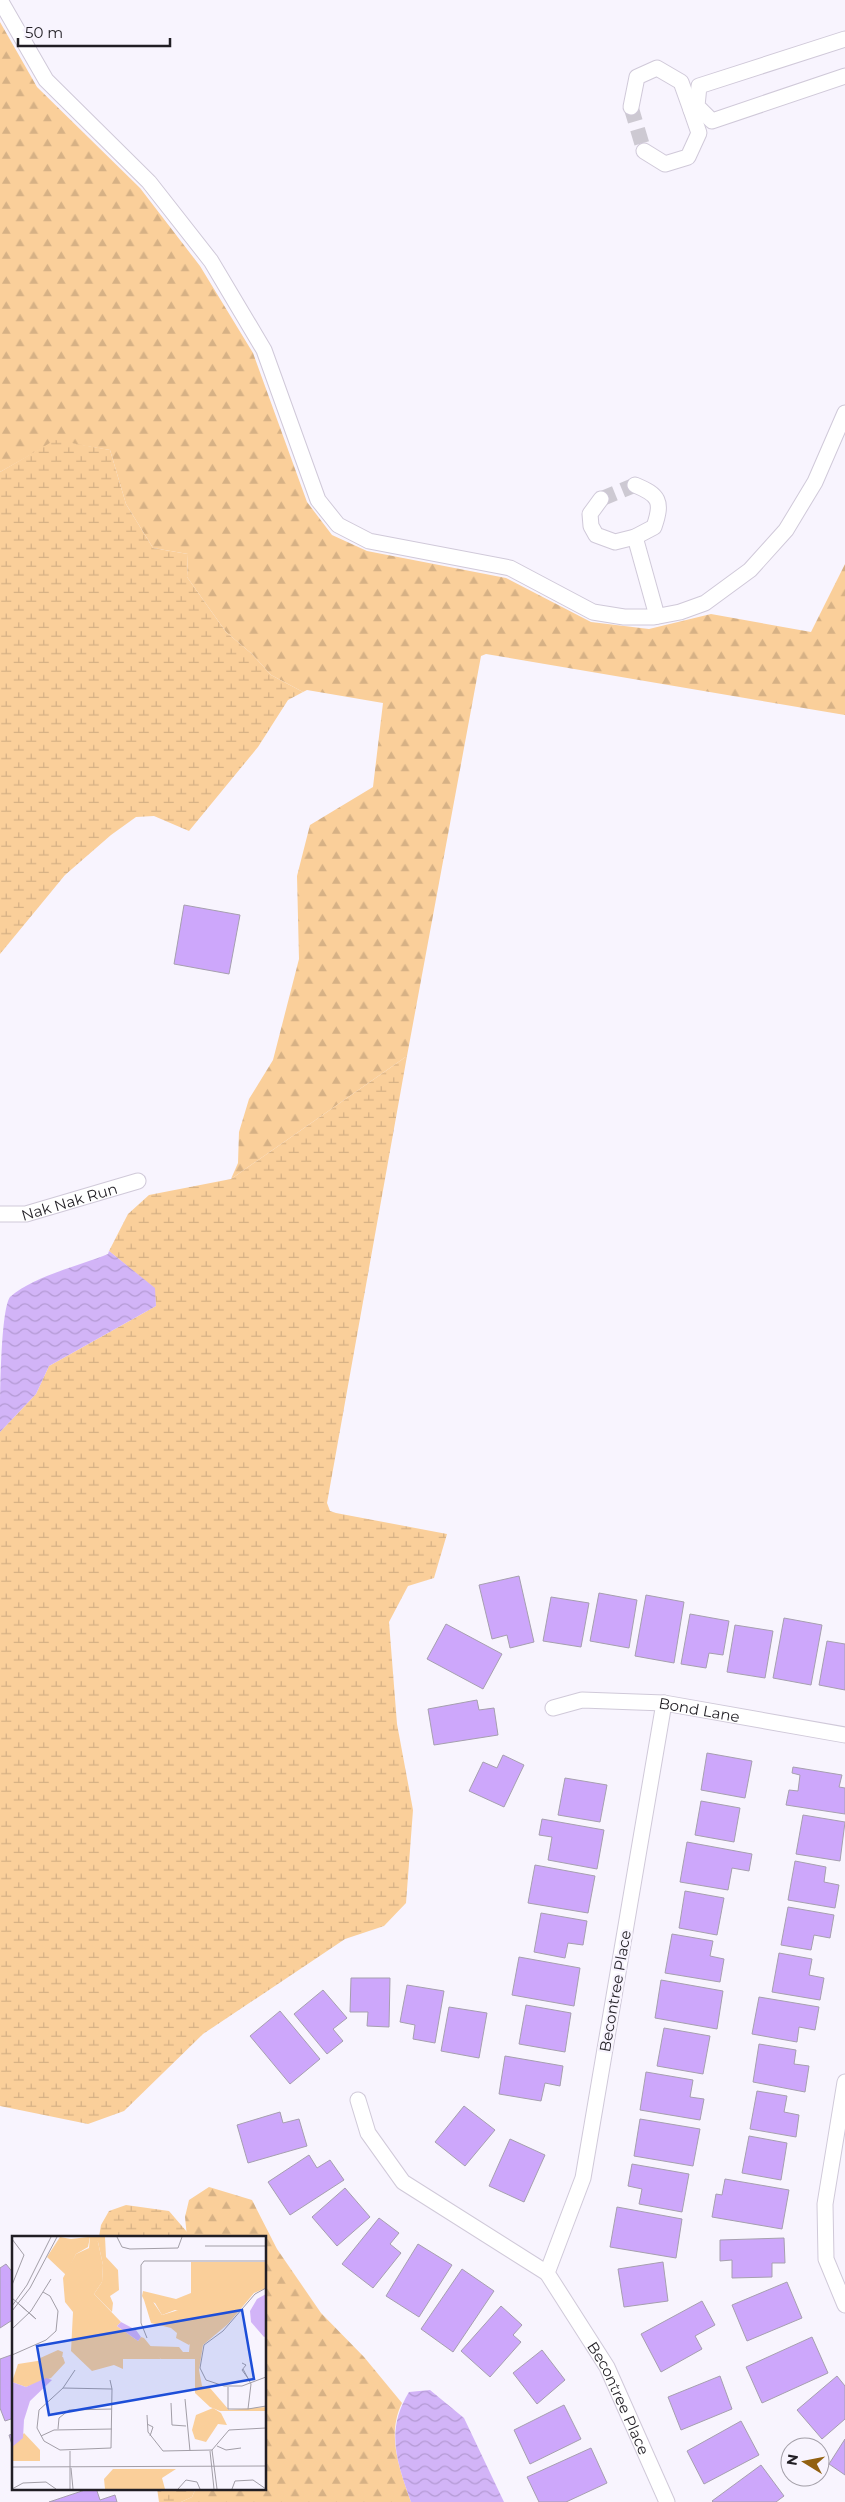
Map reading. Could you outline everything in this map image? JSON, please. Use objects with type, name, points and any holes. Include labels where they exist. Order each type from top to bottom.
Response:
[{"type":"street","points":[[0,0],[46,80],[149,182],[211,261],[264,350],[318,500],[338,525],[369,541],[510,568],[593,612],[624,617],[657,616],[680,612],[705,603],[750,570],[786,530],[815,482],[845,413]]},
{"type":"street","points":[[694,108],[699,86],[845,39]]},
{"type":"street","points":[[632,107],[637,77],[657,68],[681,82],[694,108],[699,133],[688,157],[665,164],[644,151]]},
{"type":"street","points":[[694,108],[712,121],[845,76]]},
{"type":"street","points":[[601,499],[590,514],[591,526],[596,535],[614,542],[634,537],[654,527],[660,510],[658,500],[652,492],[635,485]]},
{"type":"street","points":[[634,537],[657,616]]},
{"type":"street","name":"Nak Nak Run","points":[[0,1214],[26,1214],[138,1181]]},
{"type":"street","name":"Bond Lane","points":[[553,1708],[582,1700],[664,1704],[845,1735]]},
{"type":"street","name":"Becontree Place","points":[[547,2273],[583,2178],[664,1704]]},
{"type":"street","points":[[845,2082],[825,2204],[826,2260],[845,2304]]},
{"type":"street","name":"Becontree Place","points":[[358,2100],[368,2133],[403,2182],[547,2273],[607,2367],[667,2502]]},
{"type":"green space","points":[[0,22],[37,87],[140,188],[200,266],[253,353],[307,502],[332,535],[367,551],[506,578],[591,622],[649,629],[711,614],[811,632],[845,564],[845,715],[486,654],[481,656],[407,1056],[231,1179],[238,1163],[239,1132],[249,1099],[273,1060],[299,959],[297,876],[310,825],[373,787],[383,703],[307,690],[303,692],[271,675],[252,654],[226,632],[187,577],[188,554],[153,548],[126,504],[110,450],[55,441],[0,472]]},
{"type":"green space","points":[[55,440],[110,450],[126,504],[153,548],[188,554],[187,577],[226,632],[252,654],[271,675],[303,692],[288,700],[258,747],[189,831],[154,816],[136,817],[111,835],[65,875],[0,954],[0,472]]},
{"type":"green space","points":[[407,1056],[327,1503],[330,1511],[336,1513],[447,1534],[434,1578],[408,1586],[389,1622],[397,1724],[413,1810],[406,1903],[384,1926],[345,1939],[203,2034],[124,2111],[88,2124],[0,2106],[0,1432],[36,1394],[49,1366],[156,1306],[154,1288],[109,1251],[128,1214],[149,1195],[231,1179]]},
{"type":"green space","points":[[209,2187],[252,2200],[277,2249],[321,2313],[364,2357],[402,2403],[397,2415],[395,2428],[396,2453],[411,2502],[181,2502],[192,2497],[195,2490],[266,2490],[266,2236],[187,2236],[185,2217],[189,2200]]},
{"type":"green space","points":[[126,2205],[169,2211],[187,2232],[187,2236],[99,2236],[101,2225],[109,2211]]},
{"type":"green space","points":[[157,2490],[195,2490],[192,2497],[181,2502],[159,2502]]},
{"type":"water","points":[[109,1251],[155,1288],[156,1306],[49,1366],[36,1394],[0,1432],[2,1340],[4,1321],[10,1297],[31,1283],[108,1254]]},
{"type":"water","points":[[430,2390],[464,2418],[504,2502],[411,2502],[398,2460],[395,2433],[397,2420],[409,2392]]},
{"type":"building","points":[[184,905],[240,915],[229,974],[174,964]]},
{"type":"building","points":[[519,1576],[534,1642],[510,1648],[507,1635],[492,1639],[479,1585]]},
{"type":"building","points":[[599,1593],[637,1600],[629,1648],[590,1641]]},
{"type":"building","points":[[646,1595],[684,1602],[674,1663],[635,1656]]},
{"type":"building","points":[[551,1597],[589,1603],[581,1647],[543,1641]]},
{"type":"building","points":[[690,1614],[729,1621],[723,1655],[709,1653],[706,1668],[681,1664]]},
{"type":"building","points":[[784,1618],[822,1625],[811,1685],[773,1678]]},
{"type":"building","points":[[446,1624],[502,1654],[483,1689],[427,1659]]},
{"type":"building","points":[[735,1625],[773,1631],[765,1678],[727,1672]]},
{"type":"building","points":[[827,1641],[845,1644],[845,1690],[819,1685]]},
{"type":"building","points":[[477,1700],[479,1710],[494,1708],[498,1735],[434,1745],[428,1709]]},
{"type":"building","points":[[707,1753],[752,1761],[745,1798],[701,1790]]},
{"type":"building","points":[[503,1755],[524,1765],[504,1807],[469,1791],[483,1762],[497,1768]]},
{"type":"building","points":[[793,1767],[842,1775],[839,1787],[845,1788],[845,1814],[786,1805],[789,1790],[798,1791],[800,1775],[792,1773]]},
{"type":"building","points":[[565,1778],[607,1785],[600,1822],[558,1815]]},
{"type":"building","points":[[701,1801],[740,1808],[734,1842],[695,1835]]},
{"type":"building","points":[[803,1815],[845,1822],[840,1861],[796,1854]]},
{"type":"building","points":[[542,1819],[604,1830],[597,1869],[548,1860],[552,1837],[539,1835]]},
{"type":"building","points":[[687,1842],[752,1854],[749,1871],[732,1868],[728,1890],[680,1882]]},
{"type":"building","points":[[795,1861],[826,1867],[824,1882],[839,1885],[835,1908],[788,1900]]},
{"type":"building","points":[[535,1865],[595,1876],[588,1913],[528,1903]]},
{"type":"building","points":[[685,1891],[724,1898],[717,1935],[679,1928]]},
{"type":"building","points":[[788,1907],[834,1915],[830,1938],[814,1935],[811,1950],[781,1945]]},
{"type":"building","points":[[541,1913],[587,1921],[583,1945],[568,1943],[565,1958],[534,1952]]},
{"type":"building","points":[[672,1934],[713,1941],[710,1956],[724,1959],[720,1982],[665,1973]]},
{"type":"building","points":[[779,1953],[812,1959],[809,1975],[824,1978],[820,2000],[772,1992]]},
{"type":"building","points":[[519,1957],[580,1968],[574,2006],[512,1995]]},
{"type":"building","points":[[351,1978],[390,1978],[389,2027],[367,2026],[368,2012],[350,2012]]},
{"type":"building","points":[[661,1980],[723,1991],[717,2029],[655,2018]]},
{"type":"building","points":[[407,1985],[444,1991],[435,2043],[413,2039],[415,2025],[400,2022]]},
{"type":"building","points":[[323,1990],[347,2018],[333,2029],[343,2041],[327,2054],[294,2014]]},
{"type":"building","points":[[759,1997],[819,2007],[815,2030],[799,2027],[797,2042],[752,2034]]},
{"type":"building","points":[[526,2005],[571,2013],[565,2052],[519,2044]]},
{"type":"building","points":[[449,2007],[487,2013],[479,2058],[441,2051]]},
{"type":"building","points":[[280,2011],[320,2059],[290,2084],[250,2036]]},
{"type":"building","points":[[664,2028],[710,2036],[703,2074],[657,2066]]},
{"type":"building","points":[[759,2044],[796,2050],[794,2064],[809,2066],[805,2092],[753,2082]]},
{"type":"building","points":[[505,2056],[563,2066],[560,2086],[545,2083],[541,2101],[499,2094]]},
{"type":"building","points":[[646,2072],[693,2080],[690,2097],[704,2099],[700,2120],[640,2110]]},
{"type":"building","points":[[757,2091],[787,2096],[784,2112],[799,2115],[796,2137],[750,2129]]},
{"type":"building","points":[[464,2106],[495,2130],[465,2166],[435,2142]]},
{"type":"building","points":[[280,2112],[283,2123],[299,2119],[307,2146],[248,2163],[237,2125]]},
{"type":"building","points":[[640,2119],[700,2129],[693,2166],[634,2156]]},
{"type":"building","points":[[749,2136],[787,2143],[781,2180],[742,2173]]},
{"type":"building","points":[[510,2139],[545,2155],[524,2202],[489,2186]]},
{"type":"building","points":[[309,2155],[317,2168],[330,2160],[344,2180],[290,2215],[268,2182]]},
{"type":"building","points":[[632,2164],[689,2174],[682,2212],[639,2204],[642,2189],[628,2186]]},
{"type":"building","points":[[725,2179],[789,2190],[782,2229],[712,2217],[716,2194],[722,2195]]},
{"type":"building","points":[[345,2188],[370,2217],[337,2246],[312,2217]]},
{"type":"building","points":[[617,2207],[682,2219],[676,2258],[610,2247]]},
{"type":"building","points":[[379,2218],[399,2233],[390,2244],[401,2253],[373,2288],[342,2264]]},
{"type":"building","points":[[784,2238],[785,2263],[772,2263],[772,2277],[732,2278],[732,2260],[720,2261],[720,2240]]},
{"type":"building","points":[[418,2244],[452,2265],[419,2317],[386,2296]]},
{"type":"building","points":[[663,2262],[668,2301],[624,2307],[618,2269]]},
{"type":"building","points":[[6,2264],[12,2272],[12,2320],[0,2328],[0,2268]]},
{"type":"building","points":[[462,2269],[494,2291],[453,2352],[421,2329]]},
{"type":"building","points":[[787,2282],[802,2318],[747,2341],[732,2305]]},
{"type":"building","points":[[702,2301],[715,2325],[695,2336],[702,2349],[661,2372],[641,2334]]},
{"type":"building","points":[[501,2306],[522,2325],[513,2335],[521,2342],[490,2377],[461,2351]]},
{"type":"building","points":[[812,2337],[828,2373],[762,2403],[746,2367]]},
{"type":"building","points":[[542,2350],[565,2380],[537,2404],[513,2373]]},
{"type":"building","points":[[12,2355],[12,2419],[5,2421],[0,2408],[0,2359]]},
{"type":"building","points":[[720,2376],[732,2409],[681,2430],[668,2397]]},
{"type":"building","points":[[837,2376],[845,2386],[845,2419],[824,2437],[820,2437],[797,2410]]},
{"type":"building","points":[[564,2405],[581,2439],[530,2464],[514,2430]]},
{"type":"building","points":[[741,2421],[759,2455],[704,2484],[687,2451]]},
{"type":"building","points":[[845,2439],[845,2475],[830,2465]]},
{"type":"building","points":[[591,2448],[607,2483],[566,2502],[539,2502],[527,2477]]},
{"type":"building","points":[[761,2465],[784,2496],[776,2502],[712,2501]]},
{"type":"building","points":[[85,2490],[97,2490],[100,2500],[115,2495],[117,2502],[49,2502]]},
{"type":"tunnel","points":[[631,107],[644,151]]},
{"type":"tunnel","points":[[601,499],[635,485]]}]
